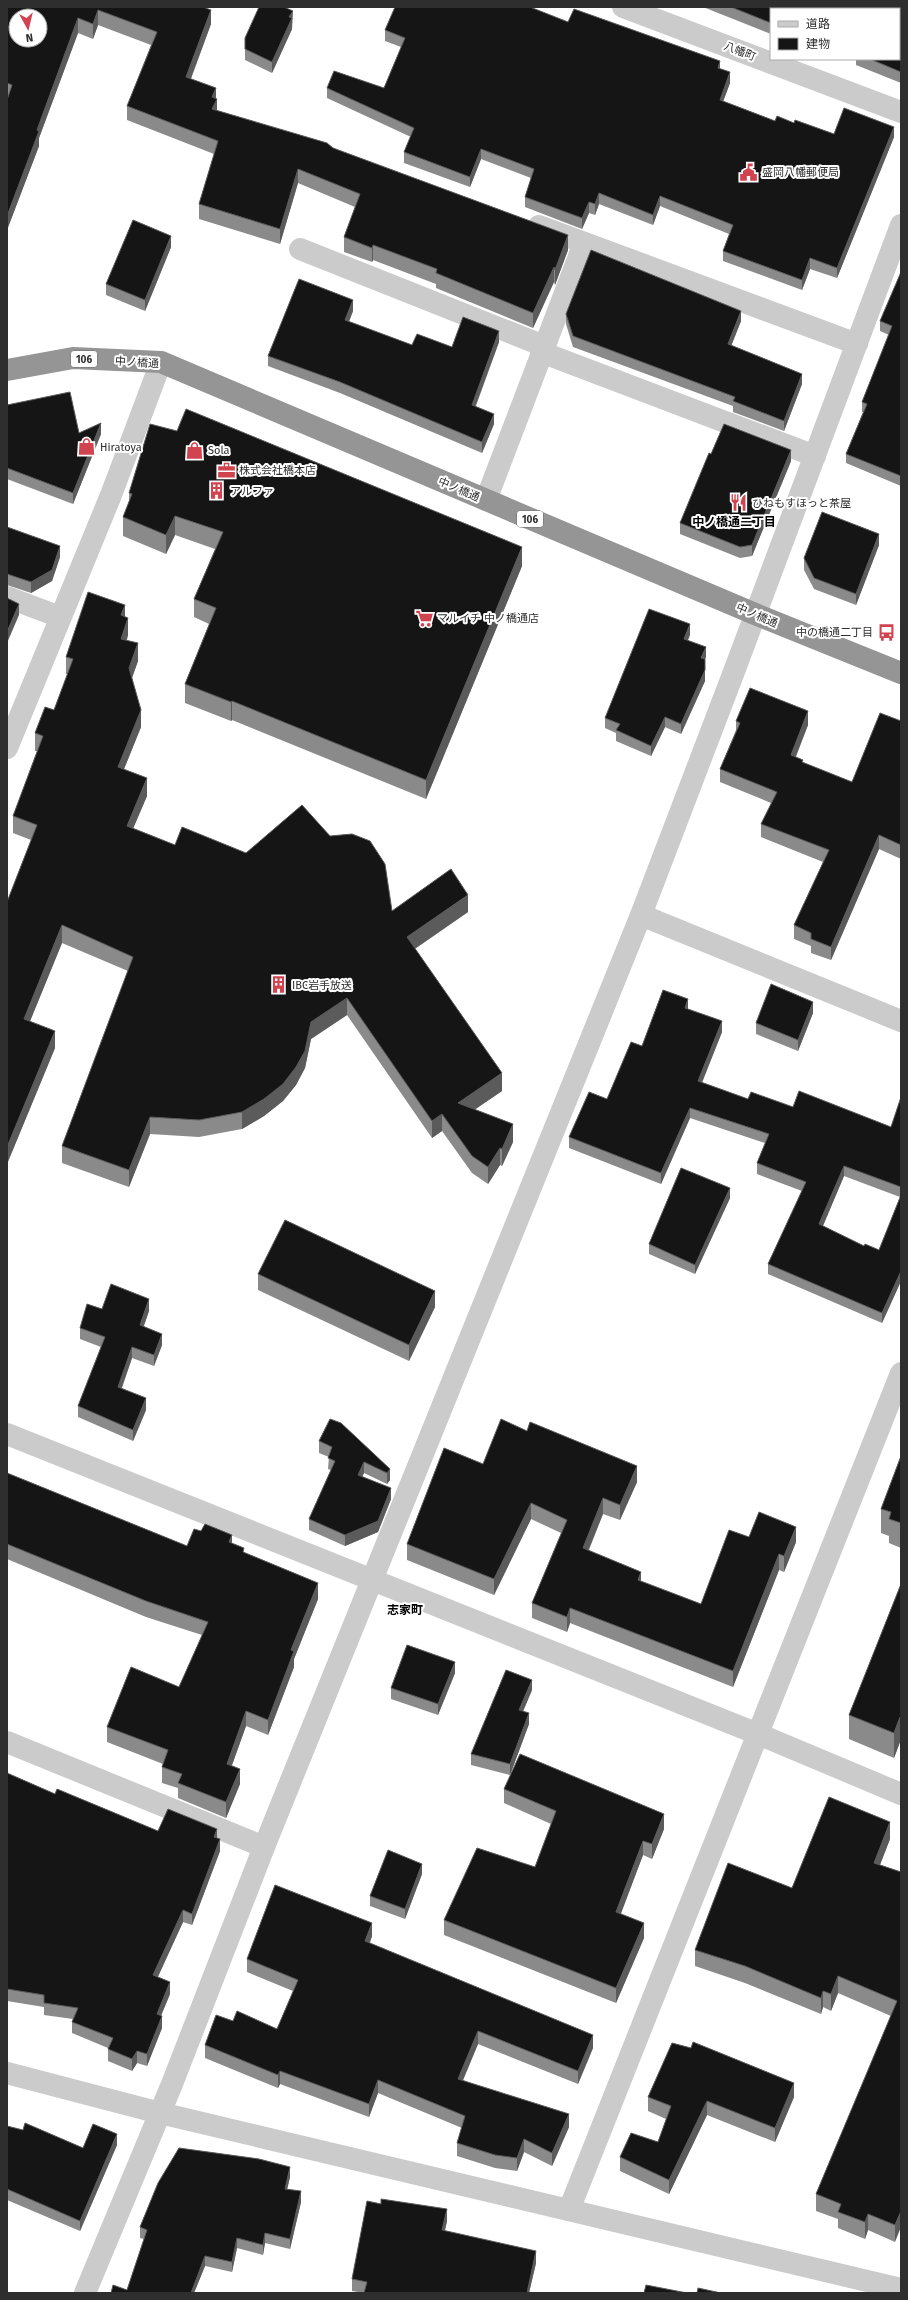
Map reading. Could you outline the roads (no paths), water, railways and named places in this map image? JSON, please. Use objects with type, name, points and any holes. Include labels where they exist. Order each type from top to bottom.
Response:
[{"type":"highway","name":"中ノ橋通","points":[[7,370],[73,358],[161,362],[755,614],[901,673]]},
{"type":"street","name":"八幡町","points":[[623,7],[901,112]]},
{"type":"street","points":[[516,218],[857,344]]},
{"type":"street","points":[[85,2293],[160,2113],[264,1847],[374,1580],[641,915],[901,225]]},
{"type":"street","points":[[486,500],[584,243]]},
{"type":"street","points":[[300,249],[543,349],[815,456]]},
{"type":"street","points":[[7,748],[111,495],[161,362]]},
{"type":"street","points":[[7,597],[60,617]]},
{"type":"street","points":[[641,915],[901,1021]]},
{"type":"street","points":[[569,2210],[901,1373]]},
{"type":"street","points":[[7,1434],[758,1734],[901,1794]]},
{"type":"street","points":[[7,1742],[264,1847]]},
{"type":"street","points":[[7,2073],[160,2113],[901,2289]]},
{"type":"place","name":"盛岡八幡郵便局","points":[[749,172]]},
{"type":"place","name":"Hiratoya","points":[[87,447]]},
{"type":"place","name":"Sola","points":[[195,450]]},
{"type":"place","name":"株式会社橋本店","points":[[226,470]]},
{"type":"place","name":"アルファ","points":[[217,491]]},
{"type":"place","name":"ひねもすほっと茶屋","points":[[739,503]]},
{"type":"place","name":"マルイチ 中ノ橋通店","points":[[424,618]]},
{"type":"place","name":"中の橋通二丁目","points":[[886,632]]},
{"type":"place","name":"IBC岩手放送","points":[[279,985]]},
{"type":"district","name":"中ノ橋通二丁目","points":[[734,522]]},
{"type":"district","name":"志家町","points":[[405,1610]]}]
